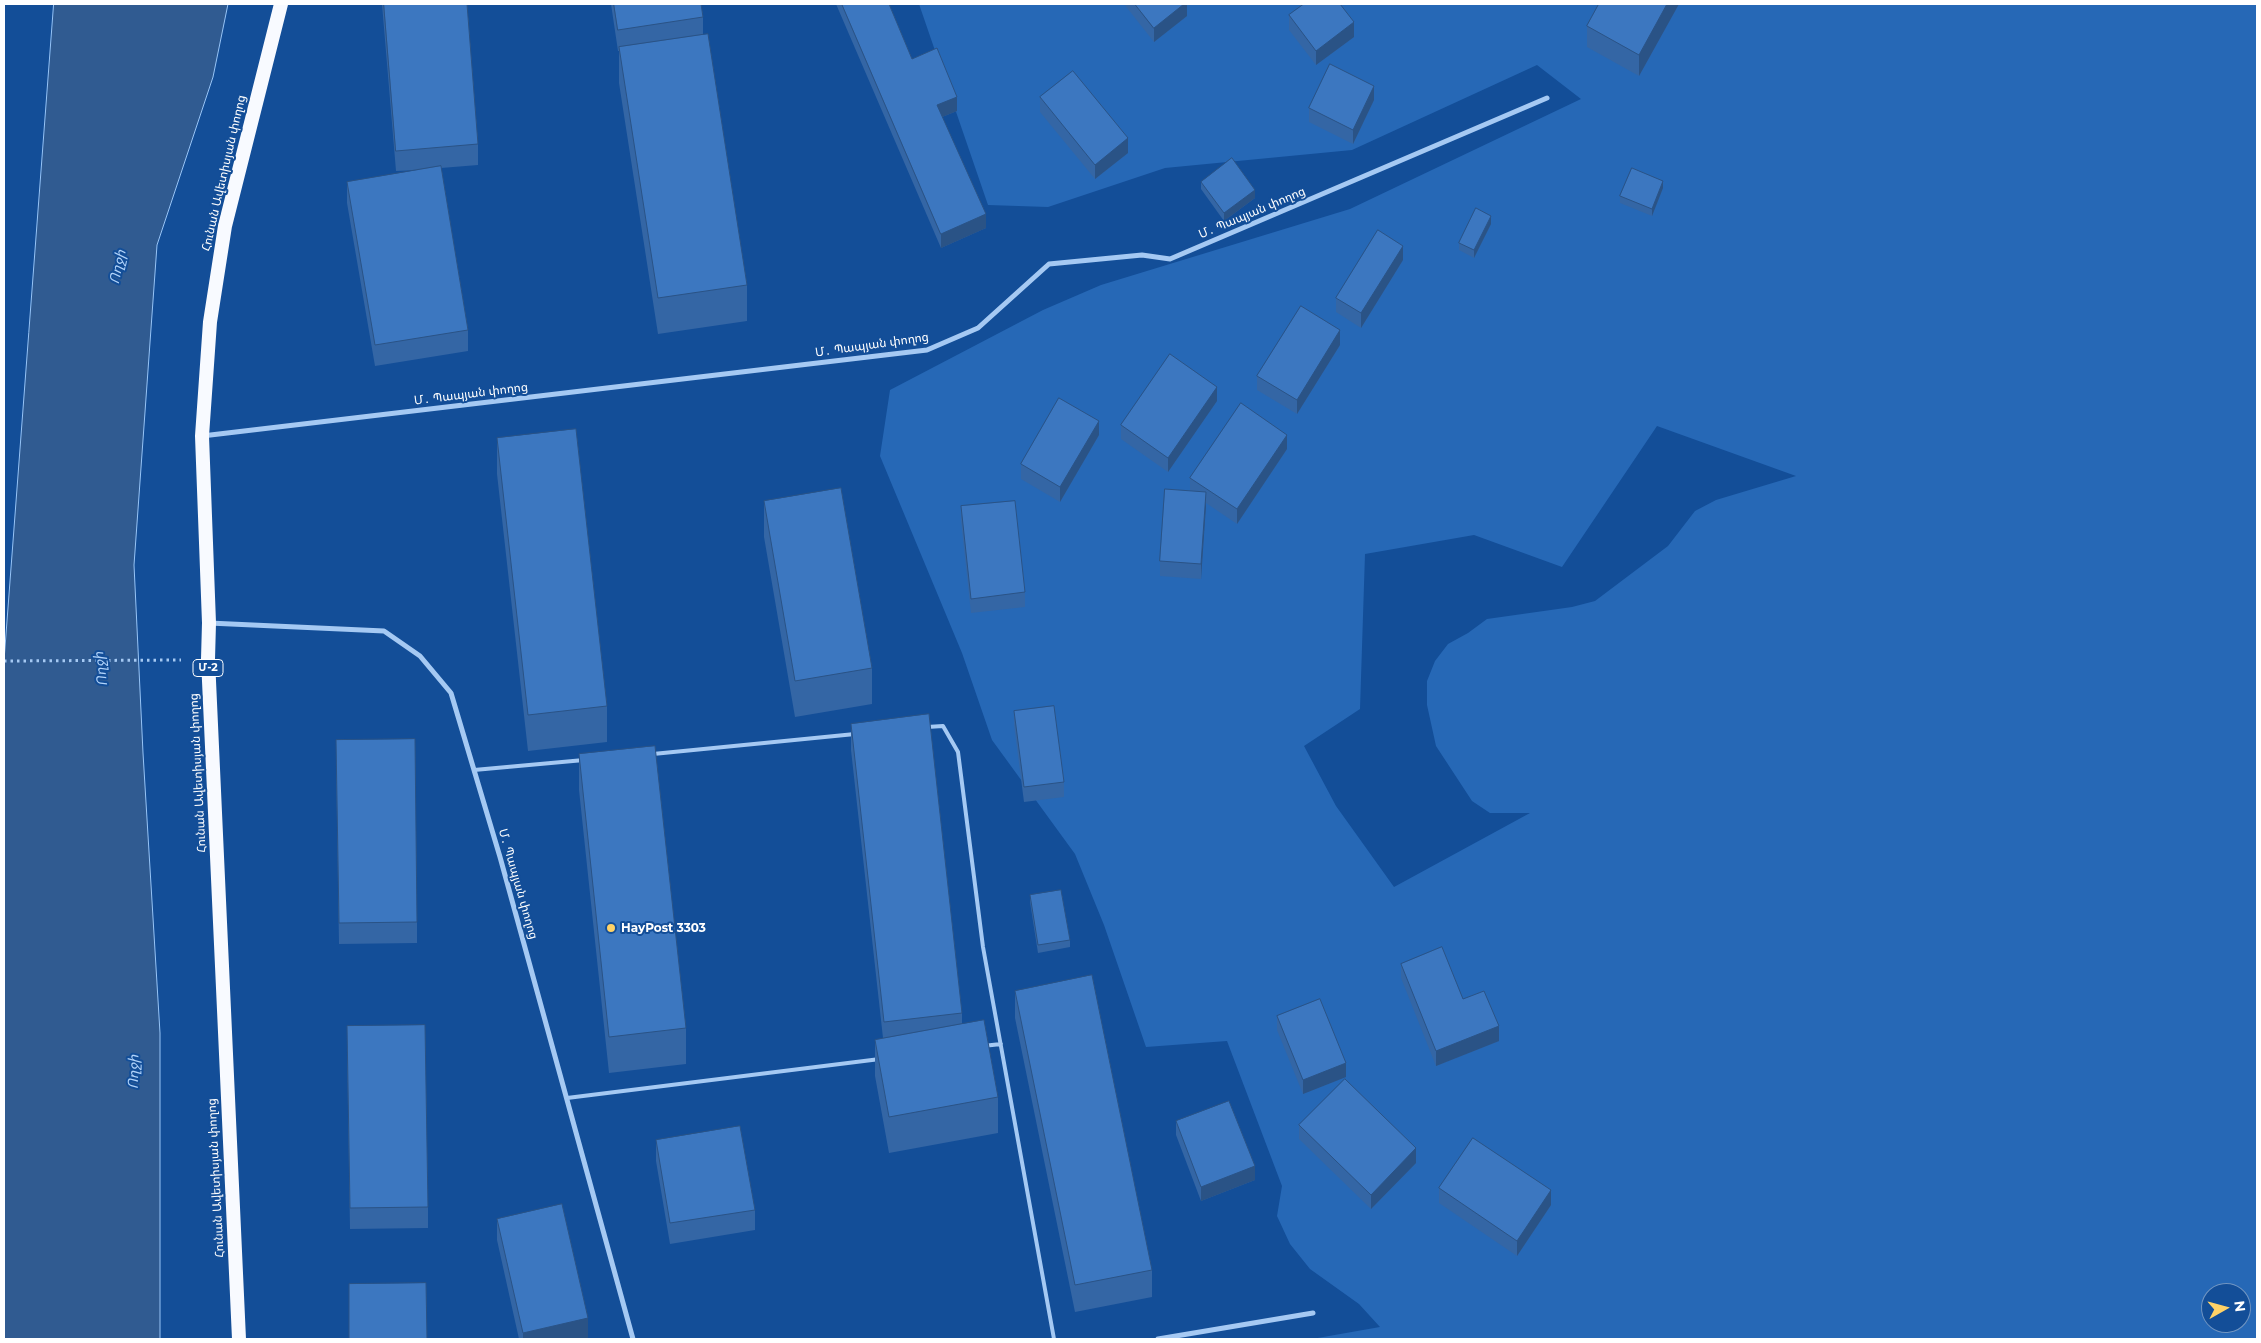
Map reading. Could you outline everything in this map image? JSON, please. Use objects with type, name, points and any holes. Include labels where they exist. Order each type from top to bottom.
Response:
[{"type":"highway","name":"Հունան Ավետիսյան փողոց","points":[[239,1339],[208,659],[209,623],[202,436],[210,322],[225,226],[280,4]]},
{"type":"street","name":"Մ․ Պապյան փողոց","points":[[202,436],[927,350],[978,328],[1050,264],[1142,255],[1170,259],[1547,98]]},
{"type":"street","name":"Մ․ Պապյան փողոց","points":[[209,623],[384,631],[420,656],[451,693],[633,1339]]},
{"type":"street","points":[[1158,1339],[1313,1313]]},
{"type":"lane","points":[[917,728],[943,726],[958,752],[983,947],[1054,1339]]},
{"type":"lane","points":[[650,755],[862,734]]},
{"type":"lane","points":[[474,770],[591,760]]},
{"type":"lane","points":[[981,1046],[1001,1044]]},
{"type":"lane","points":[[566,1098],[882,1058]]},
{"type":"path","points":[[4,661],[178,660]]},
{"type":"shaded area","points":[[919,4],[2257,4],[2257,1339],[1312,1339],[1380,1327],[1359,1304],[1310,1269],[1290,1244],[1277,1216],[1282,1186],[1227,1041],[1146,1047],[1104,925],[1075,854],[992,740],[962,653],[880,456],[890,390],[1043,310],[1101,285],[1350,209],[1581,99],[1537,65],[1352,150],[1165,168],[1048,207],[988,205]],"holes":[[[1657,426],[1796,476],[1716,500],[1695,511],[1668,546],[1595,601],[1572,607],[1487,619],[1468,633],[1448,644],[1435,661],[1427,681],[1427,705],[1436,746],[1472,801],[1490,813],[1530,813],[1394,887],[1336,806],[1304,746],[1360,709],[1365,554],[1474,535],[1562,567]]]},
{"type":"water","name":"Ողջի","points":[[54,4],[228,4],[213,77],[157,245],[134,565],[160,1033],[160,1339],[4,1339],[4,661]]},
{"type":"building","points":[[384,4],[467,4],[478,144],[396,151]]},
{"type":"building","points":[[614,4],[701,4],[703,17],[618,30]]},
{"type":"building","points":[[842,4],[889,4],[912,59],[937,48],[957,97],[937,105],[986,214],[941,234]]},
{"type":"building","points":[[1135,4],[1184,4],[1154,28]]},
{"type":"building","points":[[1304,4],[1340,4],[1354,22],[1316,51],[1289,15]]},
{"type":"building","points":[[1599,4],[1667,4],[1639,55],[1587,26]]},
{"type":"building","points":[[708,34],[747,285],[658,298],[619,47]]},
{"type":"building","points":[[1330,64],[1374,86],[1353,130],[1309,108]]},
{"type":"building","points":[[1073,71],[1128,138],[1095,165],[1040,97]]},
{"type":"building","points":[[1232,158],[1255,190],[1224,213],[1201,182]]},
{"type":"building","points":[[441,166],[468,330],[375,345],[347,182]]},
{"type":"building","points":[[1632,168],[1663,181],[1652,209],[1620,196]]},
{"type":"building","points":[[1476,208],[1491,216],[1474,250],[1459,243]]},
{"type":"building","points":[[1378,230],[1403,246],[1361,313],[1336,298]]},
{"type":"building","points":[[1301,306],[1340,330],[1297,400],[1257,376]]},
{"type":"building","points":[[1170,354],[1217,387],[1168,458],[1121,425]]},
{"type":"building","points":[[1059,398],[1099,421],[1060,487],[1021,464]]},
{"type":"building","points":[[1241,403],[1287,435],[1237,509],[1190,478]]},
{"type":"building","points":[[576,429],[607,706],[528,715],[497,438]]},
{"type":"building","points":[[841,488],[872,668],[795,681],[764,501]]},
{"type":"building","points":[[1165,489],[1206,492],[1201,564],[1160,561]]},
{"type":"building","points":[[1015,501],[1025,592],[971,599],[961,506]]},
{"type":"building","points":[[1054,706],[1064,782],[1024,787],[1014,711]]},
{"type":"building","points":[[929,714],[962,1013],[884,1022],[851,724]]},
{"type":"building","points":[[415,739],[417,922],[339,923],[336,740]]},
{"type":"building","points":[[655,746],[686,1028],[609,1037],[579,754]]},
{"type":"building","points":[[1061,890],[1070,940],[1038,945],[1030,895]]},
{"type":"building","points":[[1442,947],[1463,999],[1484,991],[1499,1026],[1436,1051],[1401,964]]},
{"type":"building","points":[[1092,975],[1152,1270],[1075,1285],[1015,991]]},
{"type":"building","points":[[1320,999],[1346,1063],[1303,1080],[1277,1016]]},
{"type":"building","points":[[984,1020],[998,1097],[889,1117],[875,1040]]},
{"type":"building","points":[[425,1025],[428,1207],[350,1208],[347,1026]]},
{"type":"building","points":[[1345,1079],[1416,1148],[1371,1195],[1299,1125]]},
{"type":"building","points":[[1229,1101],[1255,1166],[1201,1187],[1176,1121]]},
{"type":"building","points":[[740,1126],[755,1210],[670,1223],[656,1140]]},
{"type":"building","points":[[1473,1138],[1551,1190],[1517,1241],[1439,1188]]},
{"type":"building","points":[[562,1204],[588,1318],[523,1333],[497,1219]]},
{"type":"building","points":[[426,1283],[427,1339],[349,1339],[349,1284]]},
{"type":"place","name":"HayPost 3303","points":[[611,928]]}]
